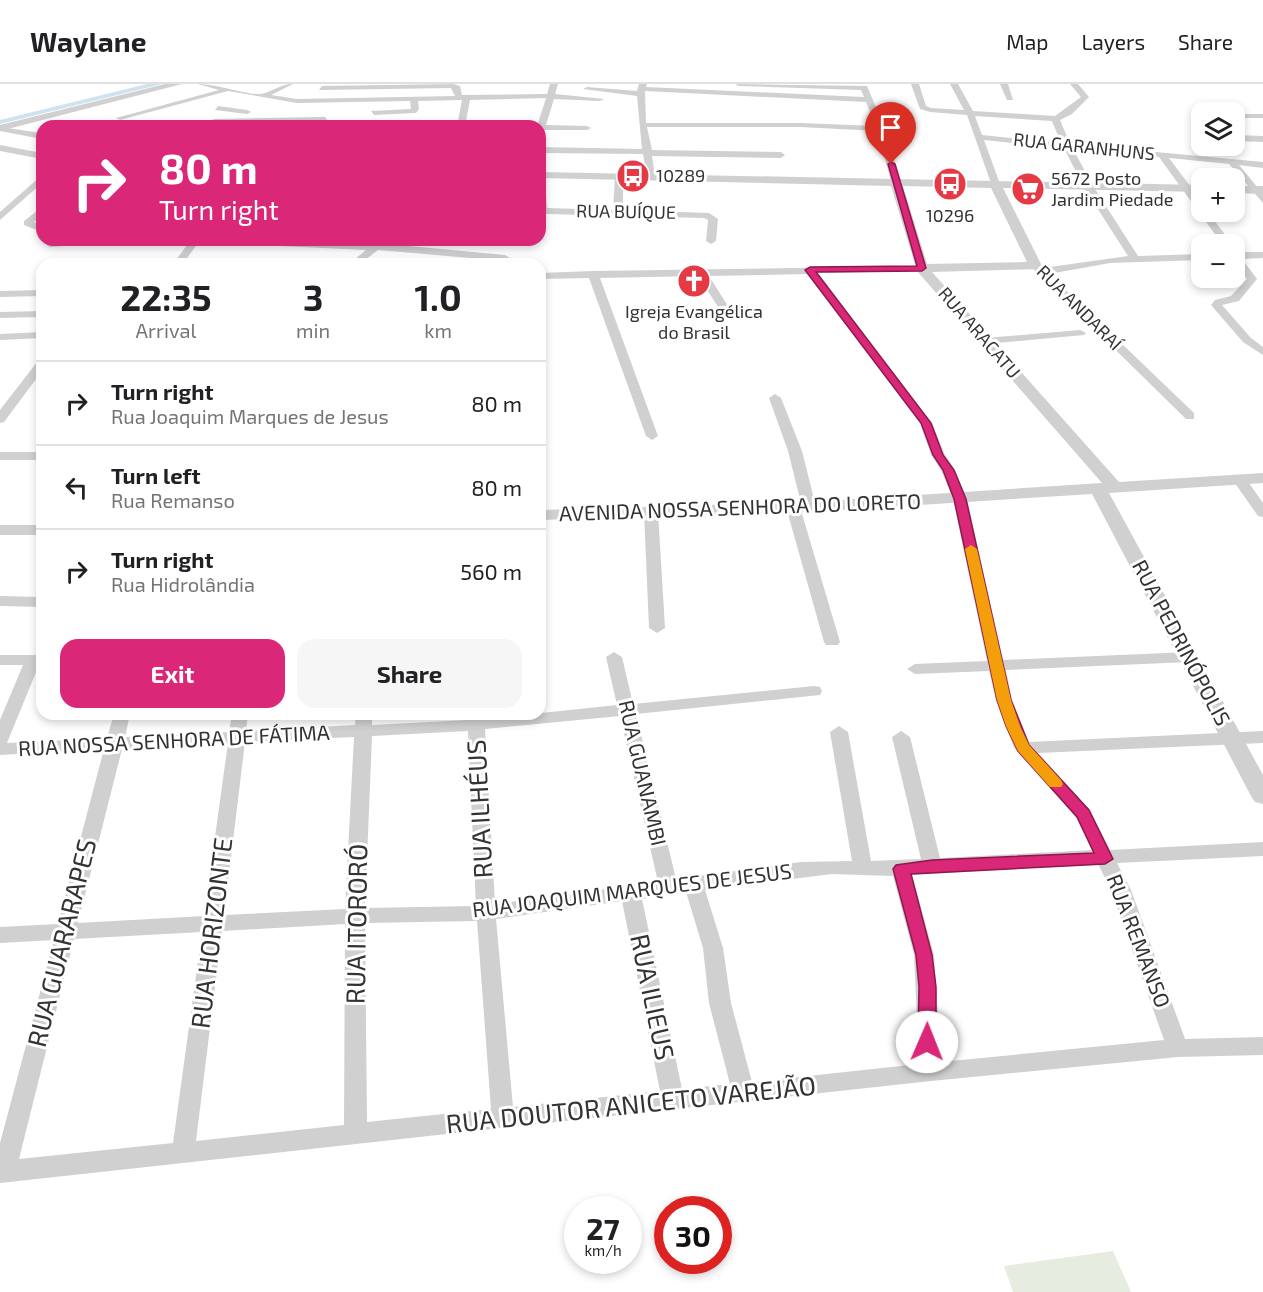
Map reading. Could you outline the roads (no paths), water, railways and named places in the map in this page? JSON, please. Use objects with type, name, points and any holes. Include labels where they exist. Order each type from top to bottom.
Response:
[{"type":"street","points":[[0,117],[135,84]]},
{"type":"street","points":[[0,129],[177,84]]},
{"type":"street","points":[[202,84],[297,101],[550,96],[600,99]]},
{"type":"street","points":[[261,96],[289,84]]},
{"type":"street","points":[[723,84],[864,86]]},
{"type":"street","points":[[915,84],[923,107],[927,109],[1056,119],[1069,112],[1085,97],[1074,84]]},
{"type":"street","name":"RUA ANDARAÍ","points":[[954,84],[970,113],[995,184],[1037,269],[1190,416]]},
{"type":"street","points":[[1004,84],[1010,98]]},
{"type":"street","points":[[543,120],[553,85],[869,100]]},
{"type":"street","points":[[379,86],[373,116],[413,111],[415,109],[414,99]]},
{"type":"street","name":"RUA ARACATU","points":[[864,86],[881,129],[922,268],[986,341],[1107,489]]},
{"type":"street","points":[[322,88],[454,87],[463,98],[461,120]]},
{"type":"street","points":[[642,89],[642,125],[649,152],[651,176]]},
{"type":"street","points":[[120,118],[228,90]]},
{"type":"street","points":[[325,120],[334,100]]},
{"type":"street","points":[[218,108],[282,115]]},
{"type":"street","points":[[220,120],[238,111]]},
{"type":"street","points":[[1245,116],[1263,117]]},
{"type":"street","points":[[1056,119],[1056,125],[1088,186],[1135,259]]},
{"type":"street","points":[[642,125],[800,124],[881,129]]},
{"type":"street","points":[[546,129],[587,128]]},
{"type":"street","points":[[0,129],[36,135]]},
{"type":"street","name":"RUA GARANHUNS","points":[[977,137],[1263,165]]},
{"type":"street","points":[[1245,138],[1263,139]]},
{"type":"street","points":[[0,148],[36,155]]},
{"type":"street","points":[[546,150],[781,155]]},
{"type":"street","points":[[1162,155],[1191,196]]},
{"type":"street","points":[[1232,162],[1259,190],[1263,200]]},
{"type":"street","points":[[546,175],[1191,189]]},
{"type":"street","points":[[618,212],[619,176]]},
{"type":"street","points":[[0,217],[36,184]]},
{"type":"street","name":"RUA BUÍQUE","points":[[546,213],[618,212],[711,216],[711,241]]},
{"type":"street","points":[[36,216],[27,224],[36,227]]},
{"type":"street","points":[[351,246],[505,258]]},
{"type":"street","points":[[361,258],[373,247]]},
{"type":"street","points":[[1245,256],[1263,255]]},
{"type":"street","points":[[546,276],[922,268],[1037,269],[1081,267],[1110,260],[1191,257]]},
{"type":"street","name":"RUA REMANSO","points":[[810,270],[926,423],[938,455],[948,470],[960,499],[1004,700],[1023,748],[1083,814],[1144,949],[1178,1048]]},
{"type":"street","points":[[1245,270],[1252,279],[1245,287]]},
{"type":"street","points":[[701,272],[728,314]]},
{"type":"street","points":[[593,274],[652,436]]},
{"type":"street","points":[[1244,288],[1235,299],[1219,302],[1216,305],[1246,340],[1263,352]]},
{"type":"street","points":[[0,294],[36,293]]},
{"type":"street","points":[[0,315],[36,314]]},
{"type":"street","points":[[986,341],[1080,333]]},
{"type":"street","points":[[0,337],[36,335]]},
{"type":"street","points":[[0,419],[36,371]]},
{"type":"street","points":[[775,398],[795,451],[801,507],[832,642]]},
{"type":"street","points":[[0,456],[36,456]]},
{"type":"street","name":"AVENIDA NOSSA SENHORA DO LORETO","points":[[546,515],[801,507],[960,499],[1263,478]]},
{"type":"street","points":[[1239,479],[1263,513]]},
{"type":"street","name":"RUA PEDRINÓPOLIS","points":[[1107,489],[1189,657],[1263,796]]},
{"type":"street","points":[[651,512],[657,628]]},
{"type":"street","points":[[0,530],[36,530]]},
{"type":"street","points":[[0,601],[36,602]]},
{"type":"street","name":"RUA GUANAMBI","points":[[614,657],[669,889]]},
{"type":"street","points":[[915,669],[1189,657]]},
{"type":"street","points":[[0,660],[36,660]]},
{"type":"street","points":[[0,741],[36,664]]},
{"type":"street","name":"RUA NOSSA SENHORA DE FÁTIMA","points":[[546,715],[814,691]]},
{"type":"street","name":"RUA GUARARAPES","points":[[2,1172],[120,720]]},
{"type":"street","name":"RUA HORIZONTE","points":[[183,1153],[239,720]]},
{"type":"street","name":"RUA NOSSA SENHORA DE FÁTIMA","points":[[0,749],[237,737],[363,723],[476,720]]},
{"type":"street","name":"RUA ILHÉUS","points":[[476,720],[486,913],[503,1119]]},
{"type":"street","name":"RUA ITORORÓ","points":[[356,1134],[355,916],[363,723]]},
{"type":"street","points":[[839,732],[863,868]]},
{"type":"street","points":[[1023,748],[1263,736]]},
{"type":"street","points":[[900,737],[932,866]]},
{"type":"street","name":"RUA JOAQUIM MARQUES DE JESUS","points":[[0,935],[355,916],[486,913],[631,895],[801,869],[901,869],[1263,849]]},
{"type":"street","points":[[901,869],[924,955],[931,1072]]},
{"type":"street","points":[[694,885],[712,948],[720,1003],[744,1092]]},
{"type":"street","name":"RUA ILIEUS","points":[[631,895],[673,1100]]},
{"type":"street","name":"RUA DOUTOR ANICETO VAREJÃO","points":[[2,1172],[931,1072],[1178,1048],[1263,1046]]},
{"type":"water","points":[[147,84],[162,84],[0,124],[0,120]]},
{"type":"place","name":"10289","points":[[633,176]]},
{"type":"place","name":"10296","points":[[950,184]]},
{"type":"place","name":"5672 Posto Jardim Piedade","points":[[1028,189]]},
{"type":"place","name":"Igreja Evangélica do Brasil","points":[[694,281]]}]
